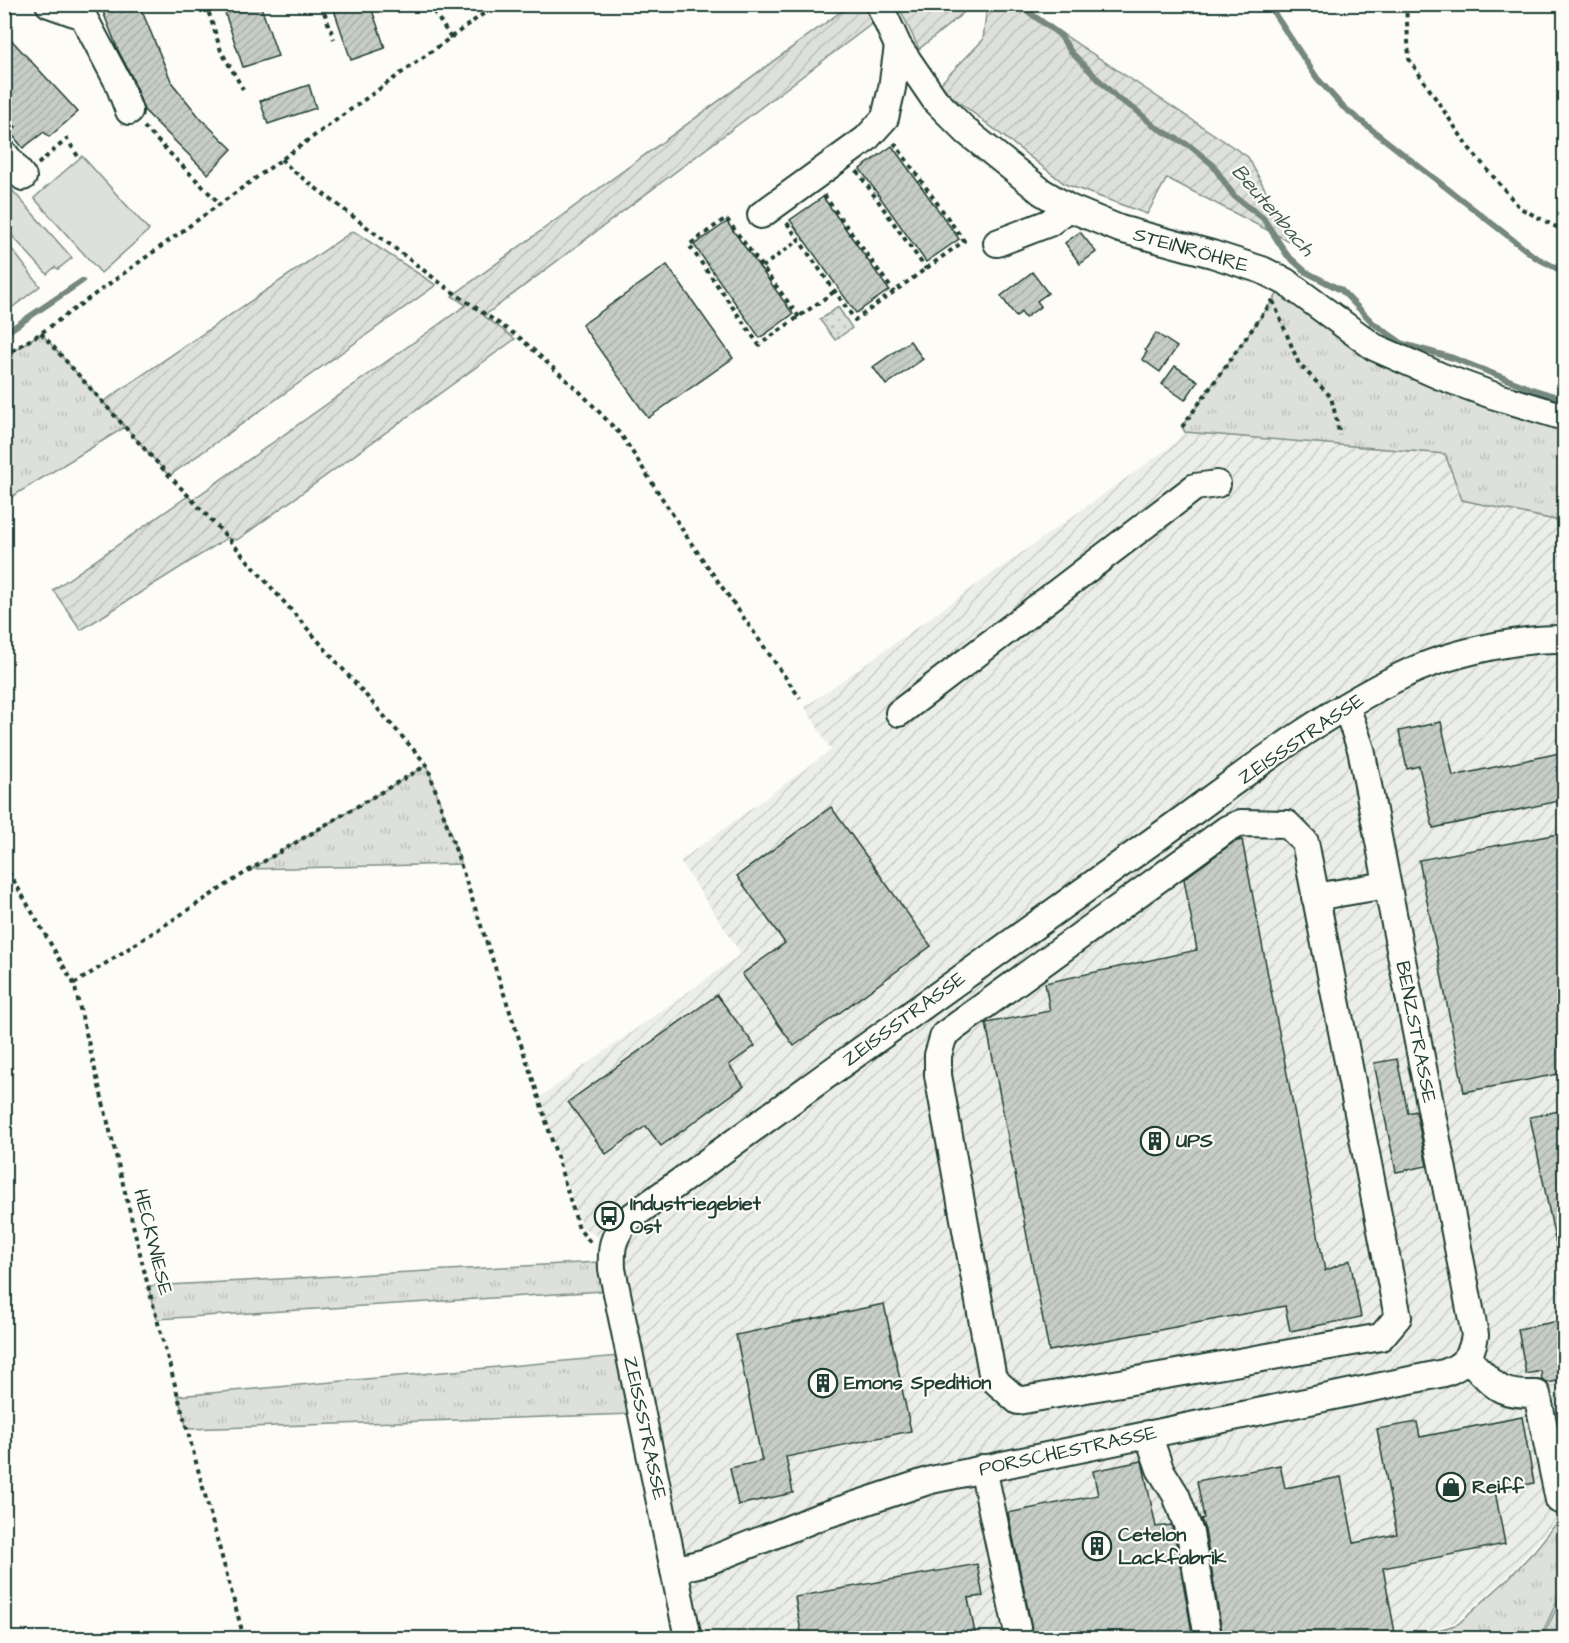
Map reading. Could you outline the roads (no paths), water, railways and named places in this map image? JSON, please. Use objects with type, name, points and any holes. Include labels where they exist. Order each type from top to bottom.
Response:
[{"type":"street","points":[[49,4],[83,16],[118,82],[129,111]]},
{"type":"street","name":"STEINRÖHRE","points":[[879,4],[898,46],[935,100],[967,132],[1042,192],[1069,208],[1120,229],[1262,270],[1279,291],[1374,347],[1440,376],[1564,417]]},
{"type":"street","points":[[768,210],[866,139],[885,118],[898,46]]},
{"type":"street","points":[[4,153],[23,177]]},
{"type":"street","points":[[997,243],[1049,223],[1069,208]]},
{"type":"street","points":[[899,713],[1195,487],[1217,484]]},
{"type":"street","name":"ZEISSSTRASSE","points":[[688,1638],[612,1269],[611,1251],[616,1233],[627,1220],[963,976],[1257,766],[1346,706],[1404,674],[1456,656],[1508,644],[1564,639]]},
{"type":"street","name":"BENZSTRASSE","points":[[1346,706],[1361,749],[1474,1335],[1473,1349],[1468,1359]]},
{"type":"street","points":[[1241,823],[1287,824],[1299,833],[1305,842],[1315,897],[1398,1317],[1381,1336],[1018,1401],[993,1379],[938,1076],[938,1055],[944,1035],[1227,829],[1241,823]]},
{"type":"street","points":[[1315,897],[1387,885]]},
{"type":"street","points":[[1468,1359],[1500,1390],[1519,1394],[1537,1394],[1559,1500]]},
{"type":"street","name":"PORSCHESTRASSE","points":[[674,1570],[706,1562],[819,1517],[931,1480],[1444,1373],[1457,1368],[1468,1359]]},
{"type":"street","points":[[1148,1434],[1160,1469],[1176,1495],[1190,1533],[1208,1638]]},
{"type":"street","points":[[983,1468],[1019,1638]]},
{"type":"waterway","name":"Beutenbach","points":[[1022,4],[1026,10],[1060,35],[1071,52],[1117,98],[1136,110],[1154,126],[1190,146],[1212,164],[1234,196],[1263,218],[1287,255],[1306,272],[1341,290],[1373,323],[1403,344],[1453,358],[1564,399]]},
{"type":"waterway","points":[[1268,4],[1317,78],[1343,107],[1535,257],[1564,272]]},
{"type":"waterway","points":[[4,334],[82,281]]},
{"type":"place","name":"UPS","points":[[1155,1141]]},
{"type":"place","name":"Industriegebiet Ost","points":[[609,1216]]},
{"type":"place","name":"Emons Spedition","points":[[823,1383]]},
{"type":"place","name":"Reiff","points":[[1451,1487]]},
{"type":"place","name":"Cetelon Lackfabrik","points":[[1097,1546]]}]
